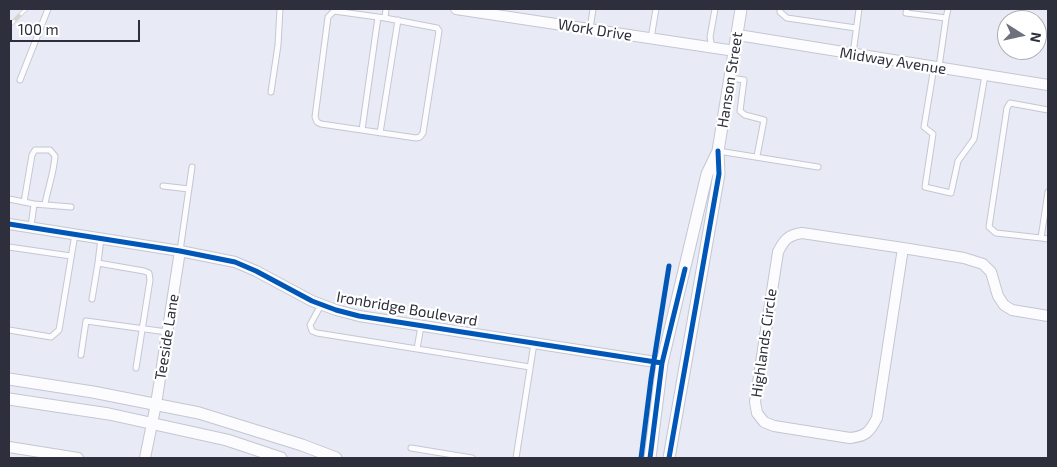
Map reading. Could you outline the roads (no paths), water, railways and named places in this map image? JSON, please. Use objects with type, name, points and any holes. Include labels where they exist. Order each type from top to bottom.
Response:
[{"type":"street","name":"Work Drive","points":[[456,9],[735,51]]},
{"type":"street","name":"Hanson Street","points":[[669,458],[719,174],[718,151],[741,9]]},
{"type":"street","name":"Midway Avenue","points":[[738,35],[1048,85]]},
{"type":"street","name":"Hanson Street","points":[[650,458],[662,363],[707,174],[718,151]]},
{"type":"street","name":"Ironbridge Boulevard","points":[[9,224],[180,251],[234,262],[256,271],[320,305],[358,316],[662,363]]},
{"type":"street","name":"Highlands Circle","points":[[903,248],[877,418],[871,430],[862,436],[850,438],[774,426],[764,422],[757,413],[755,402],[778,252],[783,241],[791,235],[802,233],[903,248],[964,258],[983,264],[991,272],[998,296],[1004,305],[1012,310],[1048,316]]},
{"type":"street","name":"Teeside Lane","points":[[145,458],[153,424],[180,251]]},
{"type":"street","points":[[9,380],[94,392],[200,413],[302,445],[336,458]]},
{"type":"street","points":[[9,399],[109,414],[227,440],[281,458]]},
{"type":"street","points":[[9,447],[78,458]]},
{"type":"lane","points":[[20,80],[48,9]]},
{"type":"lane","points":[[271,92],[278,45],[280,9]]},
{"type":"lane","points":[[385,18],[386,9]]},
{"type":"lane","points":[[590,29],[593,9]]},
{"type":"lane","points":[[651,38],[656,9]]},
{"type":"lane","points":[[712,48],[710,37],[715,9]]},
{"type":"lane","points":[[780,9],[780,12],[787,18],[856,28]]},
{"type":"lane","points":[[853,54],[859,9]]},
{"type":"lane","points":[[907,9],[906,13],[946,18]]},
{"type":"lane","points":[[948,9],[924,127],[933,134],[925,187],[951,193],[958,161],[974,139],[985,75]]},
{"type":"lane","points":[[334,11],[378,17],[435,26],[439,31],[423,133],[420,137],[416,138],[321,124],[317,122],[315,117],[328,17],[334,11]]},
{"type":"lane","points":[[362,130],[378,17]]},
{"type":"lane","points":[[380,133],[398,20]]},
{"type":"lane","points":[[730,78],[744,80],[740,111],[745,115],[764,120],[757,156]]},
{"type":"lane","points":[[1048,110],[1010,103],[1007,108],[990,227],[996,233],[1048,239]]},
{"type":"lane","points":[[24,202],[32,155],[35,150],[42,149],[50,150],[55,156],[46,204]]},
{"type":"lane","points":[[718,151],[818,167]]},
{"type":"lane","points":[[180,251],[192,167]]},
{"type":"lane","points":[[163,186],[189,189]]},
{"type":"lane","points":[[1041,238],[1048,192]]},
{"type":"lane","points":[[9,199],[34,204],[71,207]]},
{"type":"lane","points":[[31,227],[34,204]]},
{"type":"lane","points":[[9,330],[51,336],[59,330],[75,234]]},
{"type":"lane","points":[[92,299],[102,238]]},
{"type":"lane","points":[[9,247],[71,256]]},
{"type":"lane","points":[[98,263],[149,273],[150,280],[136,368]]},
{"type":"lane","points":[[320,305],[310,325],[312,331],[317,333],[530,367]]},
{"type":"lane","points":[[81,355],[86,320],[167,332]]},
{"type":"lane","points":[[417,349],[421,326]]},
{"type":"lane","points":[[516,458],[534,343]]},
{"type":"lane","points":[[411,448],[472,458]]},
{"type":"railway","points":[[9,26],[26,9]]}]
